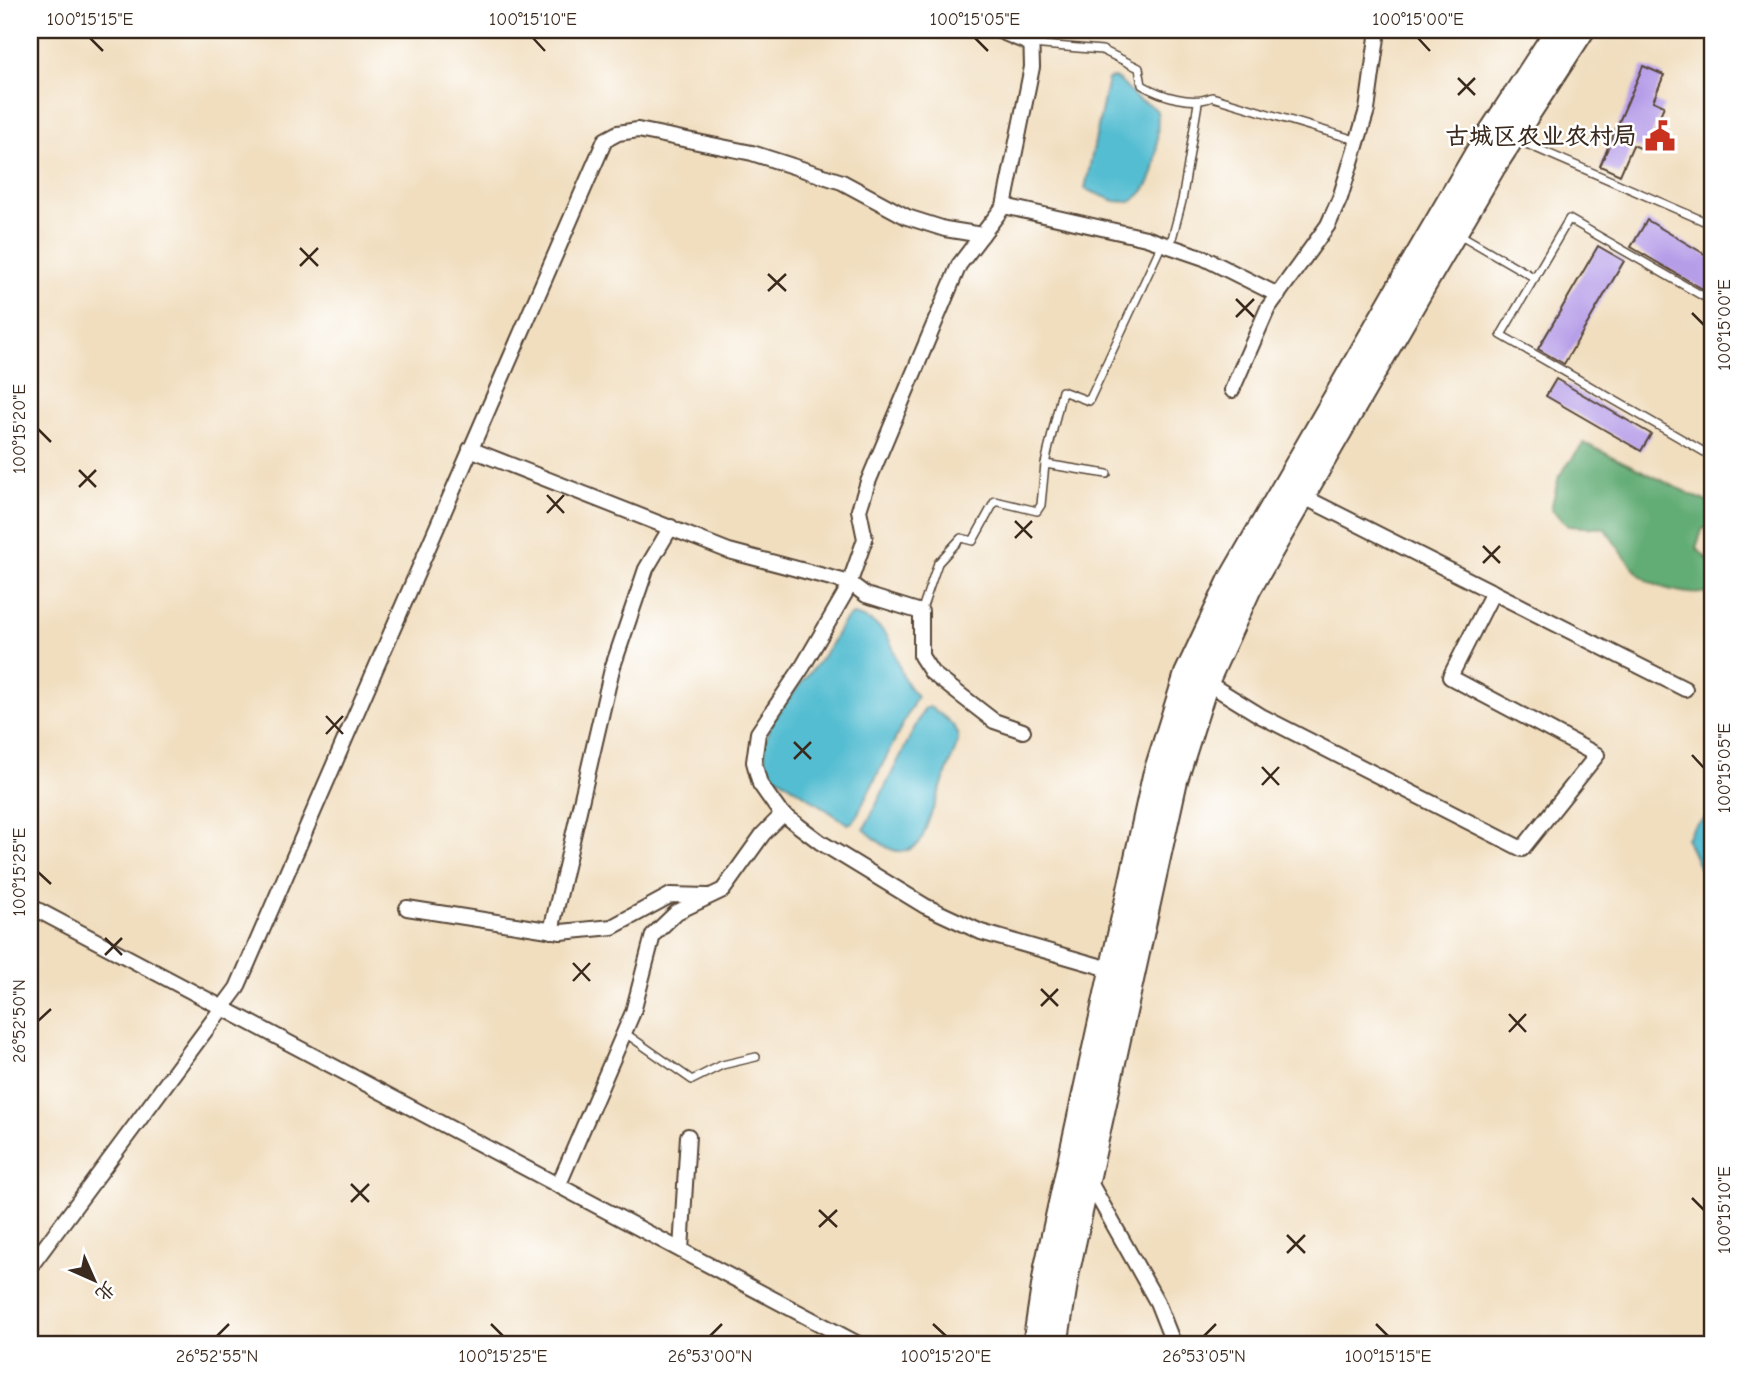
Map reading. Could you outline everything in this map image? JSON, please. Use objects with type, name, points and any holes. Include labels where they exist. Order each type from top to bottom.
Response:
[{"type":"highway","points":[[1035,1345],[1047,1267],[1161,753],[1200,641],[1232,578],[1470,165],[1558,30]]},
{"type":"highway","points":[[1055,1345],[1067,1271],[1175,780],[1206,681],[1249,588],[1455,232],[1512,137],[1582,30]]},
{"type":"street","points":[[997,30],[1031,37],[1032,68],[1004,206],[958,265],[867,482],[859,510],[865,539],[850,583],[803,666],[762,724],[755,742],[754,762],[760,784],[771,803],[854,865],[925,906],[981,932],[1113,970]]},
{"type":"street","points":[[1232,390],[1268,308],[1328,225],[1360,141],[1378,30]]},
{"type":"street","points":[[30,1267],[237,988],[605,141],[618,133],[638,130],[752,152],[842,182],[907,217],[945,229],[982,235]]},
{"type":"street","points":[[1004,206],[1166,245],[1203,258],[1278,295]]},
{"type":"street","points":[[470,449],[729,551],[850,583],[866,595],[921,612],[921,656],[932,673],[994,721],[1023,731]]},
{"type":"street","points":[[1304,497],[1685,689]]},
{"type":"street","points":[[551,931],[612,669],[646,569],[671,527]]},
{"type":"street","points":[[1206,681],[1261,716],[1522,849],[1597,755],[1450,677],[1493,592]]},
{"type":"street","points":[[559,1184],[624,1032],[653,935],[677,912],[713,896],[731,883],[763,834],[783,814]]},
{"type":"street","points":[[407,908],[551,931],[612,927],[671,895],[682,893],[713,896]]},
{"type":"street","points":[[30,906],[860,1345]]},
{"type":"street","points":[[681,1250],[688,1136]]},
{"type":"street","points":[[1088,1178],[1157,1302],[1174,1345]]},
{"type":"lane","points":[[1031,37],[1111,53],[1139,68],[1142,85],[1150,90],[1198,103],[1212,97],[1360,141]]},
{"type":"lane","points":[[921,612],[938,563],[961,538],[973,541],[995,501],[1037,511],[1041,505],[1045,464],[1062,391],[1089,401],[1166,245],[1182,201],[1198,103]]},
{"type":"lane","points":[[1512,137],[1713,225]]},
{"type":"lane","points":[[1713,302],[1569,219],[1501,335],[1713,457]]},
{"type":"lane","points":[[1455,232],[1535,278]]},
{"type":"lane","points":[[1045,464],[1107,474]]},
{"type":"lane","points":[[624,1032],[692,1080],[722,1065],[755,1058]]},
{"type":"green space","points":[[1584,443],[1713,505],[1713,529],[1703,528],[1696,548],[1713,564],[1713,590],[1687,593],[1655,585],[1631,565],[1604,528],[1568,526],[1551,509],[1559,476]]},
{"type":"water","points":[[1114,78],[1158,113],[1157,150],[1152,174],[1148,185],[1130,202],[1115,201],[1085,189],[1108,79]]},
{"type":"water","points":[[854,615],[882,629],[889,639],[908,685],[917,696],[854,821],[848,824],[772,773],[766,761],[765,748],[770,727],[785,703],[824,655],[843,623]]},
{"type":"water","points":[[930,707],[953,726],[958,742],[921,841],[906,851],[898,851],[884,846],[864,829],[924,709]]},
{"type":"water","points":[[1713,813],[1713,884],[1708,886],[1686,838],[1695,825]]},
{"type":"building","points":[[1643,66],[1664,75],[1653,101],[1664,106],[1645,150],[1633,145],[1620,175],[1600,166]]},
{"type":"building","points":[[1647,220],[1713,259],[1713,295],[1631,247]]},
{"type":"building","points":[[1598,246],[1624,261],[1564,364],[1538,349]]},
{"type":"building","points":[[1556,379],[1651,434],[1641,451],[1546,396]]},
{"type":"place","name":"古城区农业农村局","points":[[1660,136]]}]
